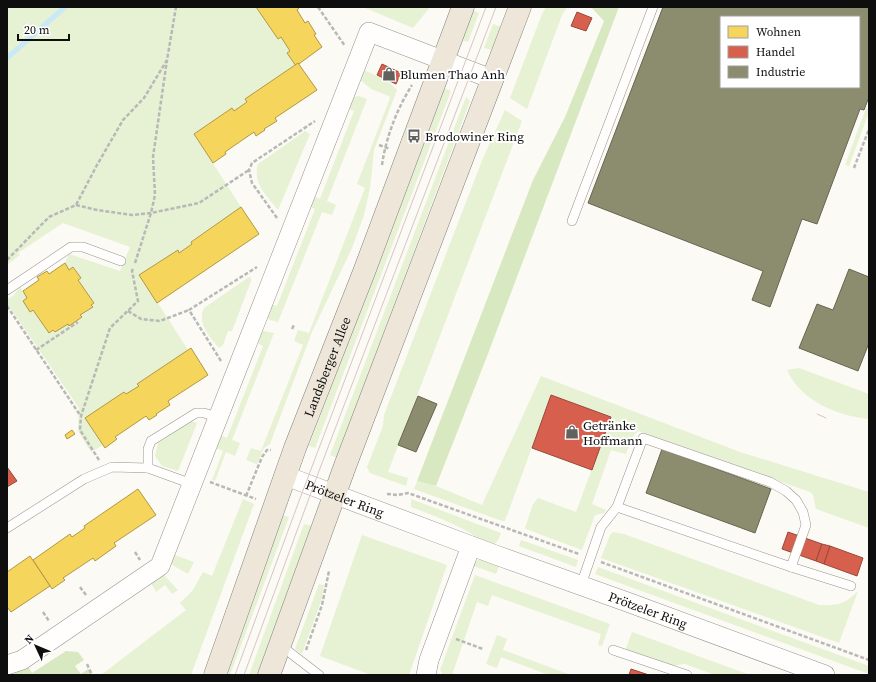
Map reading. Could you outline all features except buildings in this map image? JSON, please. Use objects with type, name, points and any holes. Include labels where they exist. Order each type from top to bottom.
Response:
[{"type":"main road","name":"Landsberger Allee","points":[[215,675],[295,448],[364,272],[463,7]]},
{"type":"main road","points":[[269,675],[335,494],[520,7]]},
{"type":"street","points":[[14,662],[160,566],[236,370],[260,322],[276,268],[369,32],[492,79]]},
{"type":"street","name":"Prötzeler Ring","points":[[286,476],[471,546],[825,675]]},
{"type":"street","points":[[426,675],[428,660],[471,546]]},
{"type":"lane","points":[[572,221],[653,7]]},
{"type":"lane","points":[[7,290],[71,247],[83,247],[121,261]]},
{"type":"lane","points":[[148,468],[148,449],[152,441],[196,413],[204,413],[217,417]]},
{"type":"lane","points":[[581,585],[602,527],[617,507],[643,438],[770,482],[786,491],[796,500],[804,512],[806,525],[791,567]]},
{"type":"lane","points":[[7,528],[84,479],[112,467],[148,468],[193,480]]},
{"type":"lane","points":[[617,507],[791,567],[852,586]]},
{"type":"lane","points":[[280,645],[319,675]]},
{"type":"lane","points":[[613,650],[687,675]]},
{"type":"path","points":[[76,205],[97,165],[124,120],[144,98],[167,60],[176,7]]},
{"type":"path","points":[[318,7],[346,48]]},
{"type":"path","points":[[7,260],[49,216],[76,205],[97,210],[132,215],[199,203],[249,170],[252,163],[319,118]]},
{"type":"path","points":[[854,168],[869,129]]},
{"type":"path","points":[[379,145],[393,151]]},
{"type":"path","points":[[249,170],[252,183],[279,221],[292,227]]},
{"type":"path","points":[[128,311],[141,320],[160,321],[189,310],[263,263],[276,268]]},
{"type":"path","points":[[7,306],[81,416]]},
{"type":"path","points":[[189,310],[223,365],[236,370]]},
{"type":"path","points":[[36,350],[78,322]]},
{"type":"path","points":[[292,329],[294,325]]},
{"type":"path","points":[[246,496],[262,457],[267,450],[271,450]]},
{"type":"path","points":[[193,480],[253,498]]},
{"type":"path","points":[[380,492],[398,495],[408,493],[869,660]]},
{"type":"path","points":[[302,662],[322,605],[330,568]]},
{"type":"path","points":[[450,636],[483,649]]},
{"type":"path","points":[[87,664],[92,675]]},
{"type":"green space","points":[[7,7],[256,7],[278,39],[281,37],[290,51],[287,53],[296,66],[234,111],[232,109],[194,134],[241,207],[191,241],[192,244],[179,253],[178,251],[140,275],[188,350],[138,383],[139,386],[126,394],[124,392],[85,418],[103,445],[91,452],[78,431],[79,408],[7,303],[7,299],[13,296],[20,287],[27,298],[30,312],[33,310],[49,333],[53,330],[55,332],[81,317],[80,315],[92,307],[91,305],[94,303],[78,280],[81,278],[74,267],[69,270],[65,263],[69,254],[120,271],[130,247],[63,223],[18,253],[20,255],[7,265]]},
{"type":"green space","points":[[363,7],[430,7],[413,28]]},
{"type":"green space","points":[[546,7],[567,7],[562,15],[527,109],[510,98]]},
{"type":"green space","points":[[591,7],[619,7],[486,359],[436,486],[417,481],[533,180],[565,117],[604,21]]},
{"type":"green space","points":[[472,10],[479,13],[468,42],[461,40]]},
{"type":"green space","points":[[493,24],[502,27],[492,50],[484,48]]},
{"type":"green space","points":[[360,69],[385,80],[397,90],[374,150],[370,188],[364,215],[352,248],[312,332],[270,444],[264,448],[257,464],[246,460],[251,448],[261,451],[303,345],[294,341],[298,330],[309,333],[365,188],[357,184],[390,98],[389,96],[371,89],[357,77]]},
{"type":"green space","points":[[446,89],[451,91],[315,448],[309,446],[444,90]]},
{"type":"green space","points":[[359,96],[367,99],[327,201],[336,205],[332,215],[322,212],[278,322],[270,320],[263,314],[269,304],[277,306],[315,209],[307,206],[311,195],[320,199],[354,111],[346,108],[349,98]]},
{"type":"green space","points":[[466,97],[470,101],[337,458],[330,455]]},
{"type":"green space","points":[[866,108],[869,109],[869,112],[849,166],[845,165]]},
{"type":"green space","points":[[505,110],[522,121],[388,472],[408,478],[406,486],[370,473],[367,467],[383,426],[384,415],[483,158]]},
{"type":"green space","points":[[305,131],[310,134],[278,210],[265,194],[259,183],[257,177],[258,164]]},
{"type":"green space","points":[[249,277],[251,278],[251,281],[232,331],[228,331],[223,345],[219,348],[208,335],[203,325],[202,314],[204,308]]},
{"type":"green space","points":[[259,330],[274,333],[232,440],[240,443],[235,456],[226,452],[215,481],[212,480],[223,451],[214,447],[219,435],[227,438],[263,346],[255,342]]},
{"type":"green space","points":[[799,368],[869,394],[869,419],[833,410],[821,405],[811,398],[793,381],[787,370]]},
{"type":"green space","points":[[541,376],[740,452],[869,492],[869,528],[816,509],[813,495],[810,492],[638,431],[633,436],[626,454],[611,450],[592,504],[606,510],[604,513],[595,515],[582,550],[526,529],[525,528],[533,504],[538,498],[576,512],[611,417],[551,395],[505,521],[414,489],[417,481],[436,486],[482,505]]},
{"type":"green space","points":[[191,421],[197,423],[178,471],[162,466],[155,456],[158,443]]},
{"type":"green space","points":[[243,499],[254,504],[191,675],[101,675],[186,610],[180,603],[193,590],[203,572],[212,576]]},
{"type":"green space","points":[[411,499],[501,533],[494,545],[490,544],[450,523],[411,507]]},
{"type":"green space","points":[[282,515],[289,517],[230,675],[224,675]]},
{"type":"green space","points":[[304,524],[312,526],[257,675],[249,675]]},
{"type":"green space","points":[[613,532],[624,534],[819,605],[841,603],[849,599],[858,591],[839,643],[601,558],[610,535]]},
{"type":"green space","points":[[362,535],[447,565],[409,675],[371,675],[320,656]]},
{"type":"green space","points":[[521,540],[578,560],[576,567],[519,546]]},
{"type":"green space","points":[[172,554],[194,562],[188,574],[169,563]]},
{"type":"green space","points":[[480,559],[500,564],[496,574],[471,565]]},
{"type":"green space","points":[[598,567],[869,666],[869,674],[595,574]]},
{"type":"green space","points":[[162,573],[178,590],[172,594],[165,585],[156,592],[151,583]]},
{"type":"green space","points":[[475,575],[610,624],[602,646],[598,645],[601,634],[492,595],[488,606],[477,602],[452,675],[443,675],[440,670]]},
{"type":"green space","points":[[319,584],[324,585],[322,598],[302,654],[295,649]]},
{"type":"green space","points":[[632,632],[750,675],[715,675],[685,664],[671,666],[625,651]]},
{"type":"green space","points":[[497,635],[507,639],[503,650],[571,675],[549,675],[501,657],[497,668],[486,664]]},
{"type":"green space","points":[[66,651],[78,652],[84,660],[75,666],[81,674],[88,669],[93,675],[11,675],[27,665],[32,673]]},
{"type":"waterway","points":[[7,58],[65,7]]},
{"type":"tram line","points":[[235,675],[299,501],[486,7]]},
{"type":"tram line","points":[[244,675],[319,471],[496,7]]},
{"type":"tram line","points":[[817,414],[826,418]]},
{"type":"place","name":"Blumen Thao Anh","points":[[389,74]]},
{"type":"place","name":"Brodowiner Ring","points":[[414,136]]},
{"type":"place","name":"Getränke Hoffmann","points":[[572,432]]}]
